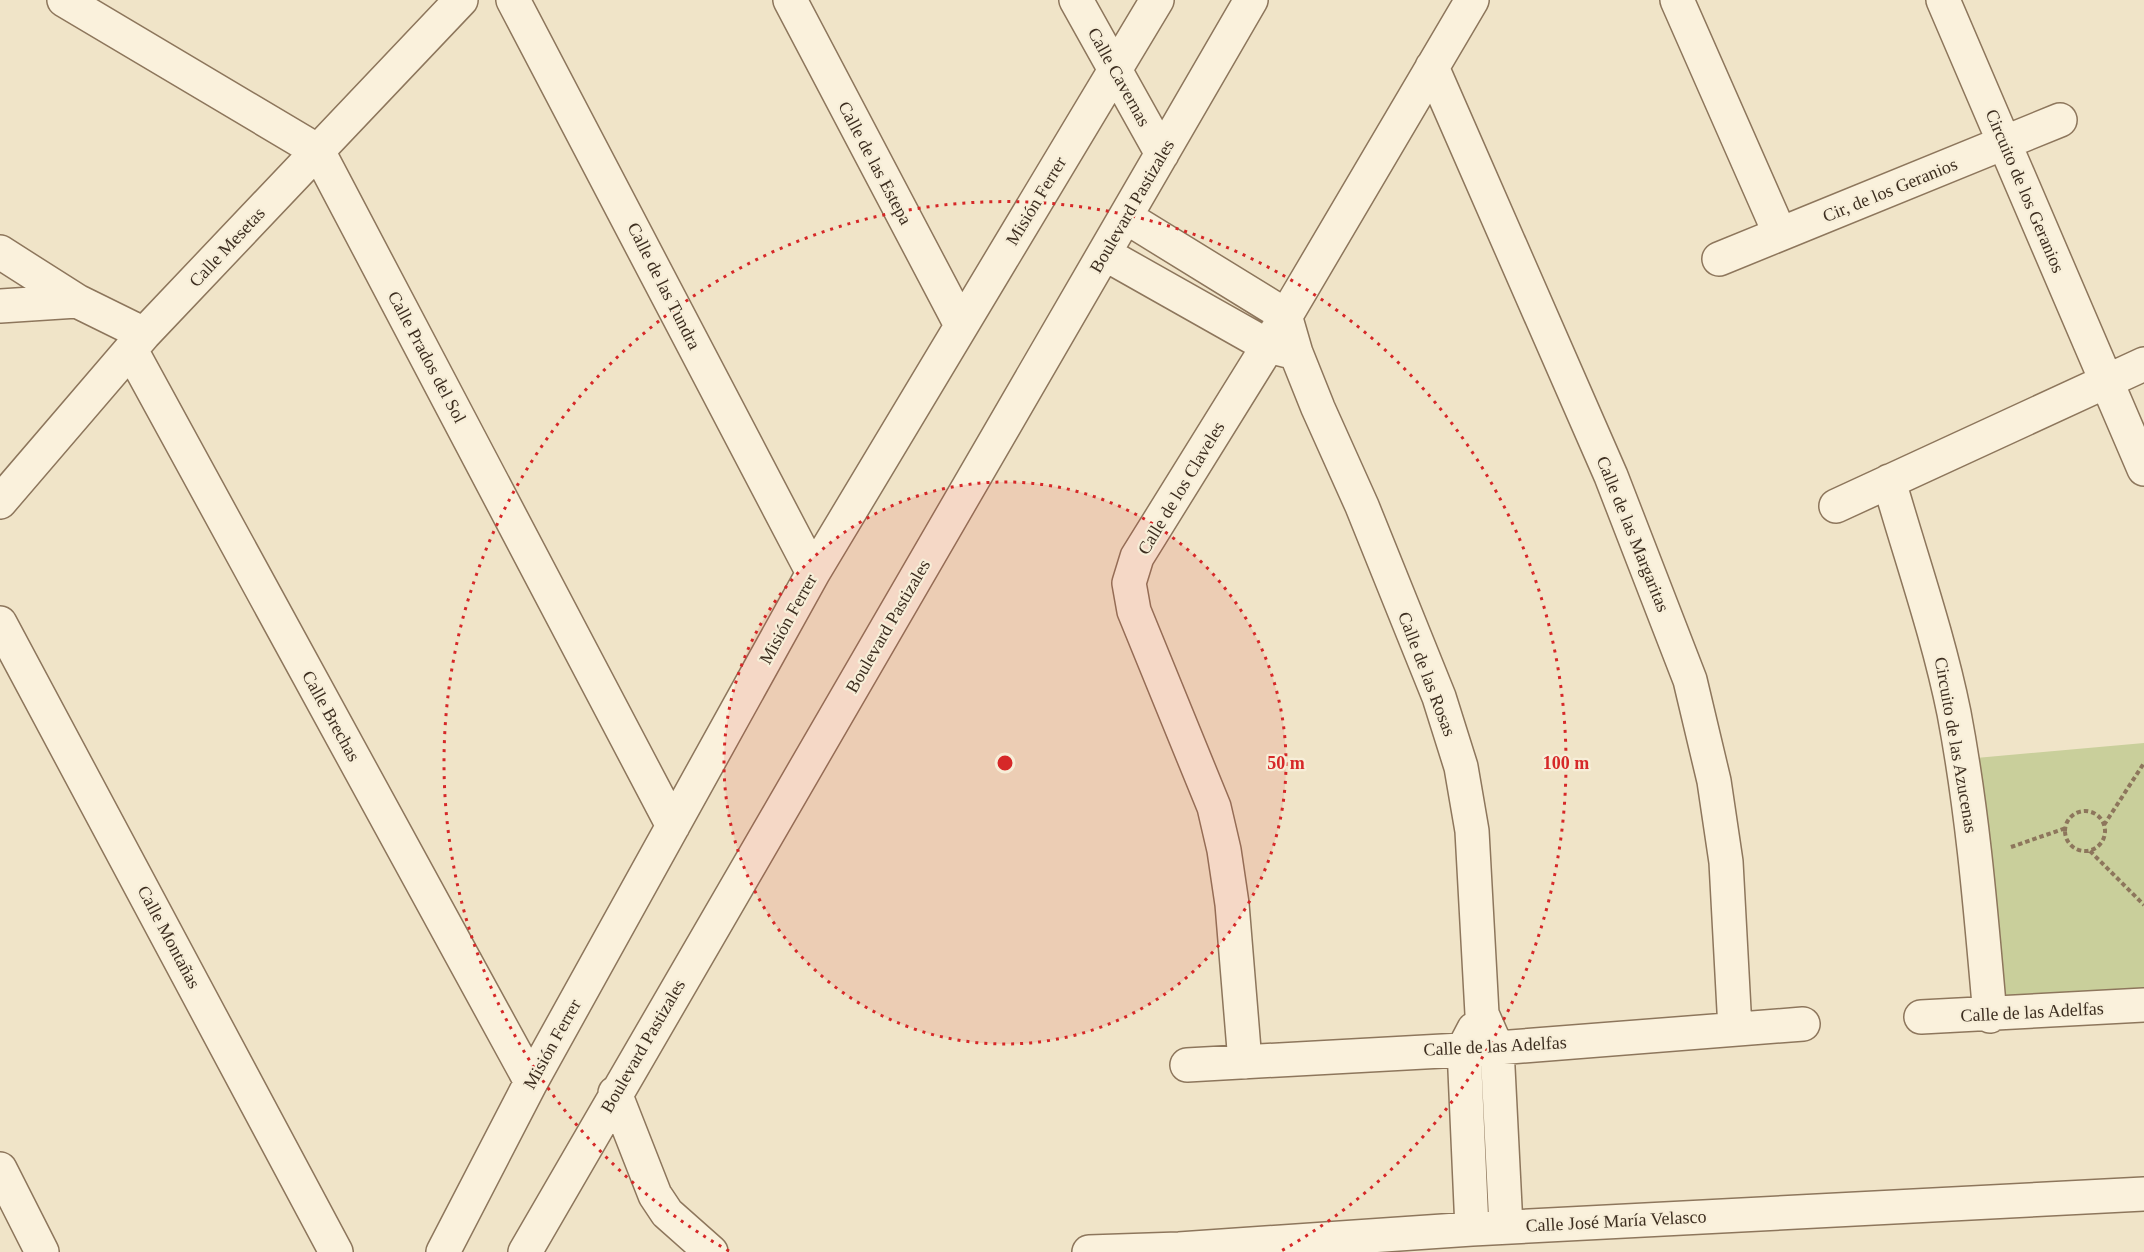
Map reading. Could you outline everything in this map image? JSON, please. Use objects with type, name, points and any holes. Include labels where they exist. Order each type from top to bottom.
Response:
[{"type":"street","points":[[64,0],[318,151]]},
{"type":"street","name":"Calle Mesetas","points":[[0,502],[138,342],[461,0]]},
{"type":"street","name":"Calle de las Tundra","points":[[513,0],[813,573]]},
{"type":"street","name":"Calle de las Estepa","points":[[790,0],[962,325]]},
{"type":"street","name":"Calle Cavernas","points":[[1076,0],[1162,154]]},
{"type":"street","name":"Misión Ferrer","points":[[443,1252],[531,1082],[813,573],[1157,0]]},
{"type":"street","name":"Boulevard Pastizales","points":[[525,1252],[615,1093],[1251,0]]},
{"type":"street","points":[[1125,217],[1285,315],[1472,0]]},
{"type":"street","points":[[1677,0],[1780,234]]},
{"type":"street","name":"Circuito de los Geranios","points":[[1943,0],[2108,381]]},
{"type":"street","name":"Calle de las Margaritas","points":[[1432,67],[1611,476],[1690,680],[1714,781],[1726,862],[1735,1029]]},
{"type":"street","name":"Cir, de los Geranios","points":[[1719,259],[2060,120]]},
{"type":"street","name":"Calle Prados del Sol","points":[[318,151],[673,826]]},
{"type":"street","points":[[0,252],[138,342]]},
{"type":"street","points":[[1104,254],[1282,349]]},
{"type":"street","points":[[0,306],[77,301]]},
{"type":"street","name":"Calle de las Rosas","points":[[1285,315],[1282,349],[1439,697],[1461,767],[1472,831],[1482,1014],[1497,1048],[1506,1227]]},
{"type":"street","name":"Calle Brechas","points":[[138,342],[531,1082]]},
{"type":"street","name":"Calle de los Claveles","points":[[1245,1062],[1232,904],[1224,849],[1214,807],[1134,611],[1130,584],[1137,557],[1282,349]]},
{"type":"street","points":[[1836,506],[2144,364]]},
{"type":"street","points":[[2108,381],[2144,469]]},
{"type":"street","name":"Circuito de las Azucenas","points":[[1889,481],[1937,646],[1953,711],[1976,860],[1990,1016]]},
{"type":"street","name":"Calle Montañas","points":[[0,623],[336,1252]]},
{"type":"street","name":"Calle de las Adelfas","points":[[1921,1017],[1990,1016],[2144,1005]]},
{"type":"street","points":[[1472,1229],[1464,1048],[1482,1014]]},
{"type":"street","name":"Calle de las Adelfas","points":[[1187,1065],[1464,1048],[1497,1048],[1803,1024]]},
{"type":"street","points":[[615,1093],[655,1195],[667,1213],[711,1252]]},
{"type":"street","points":[[0,1169],[42,1252]]},
{"type":"street","name":"Calle José María Velasco","points":[[1089,1252],[1179,1249],[1506,1227],[2144,1194]]},
{"type":"path","points":[[2090,851],[2104,838],[2104,825],[2144,764]]},
{"type":"path","points":[[2104,825],[2096,815],[2084,812],[2072,817],[2065,834],[2071,846],[2090,851],[2144,905]]},
{"type":"path","points":[[1976,860],[2066,828]]},
{"type":"green space","points":[[2144,743],[2144,992],[1998,1005],[1976,758]]}]
